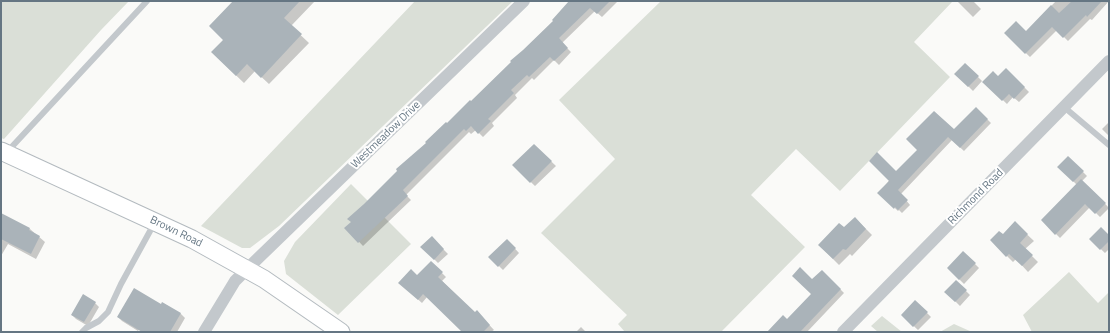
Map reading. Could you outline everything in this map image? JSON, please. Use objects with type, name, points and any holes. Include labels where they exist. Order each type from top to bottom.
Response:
[{"type":"main road","name":"Brown Road","points":[[3,152],[192,238],[247,269],[341,332]]},
{"type":"street","name":"Westmeadow Drive","points":[[204,332],[235,281],[524,1]]},
{"type":"street","name":"Richmond Road","points":[[843,332],[1109,61]]},
{"type":"lane","points":[[3,152],[147,1]]},
{"type":"lane","points":[[1064,107],[1109,145]]},
{"type":"lane","points":[[82,332],[99,321],[108,312],[121,284],[156,221]]},
{"type":"shaded area","points":[[1,1],[129,1],[101,30],[4,139],[1,138]]},
{"type":"shaded area","points":[[415,1],[513,1],[279,226],[250,248],[242,248],[201,226]]},
{"type":"shaded area","points":[[661,1],[952,2],[914,42],[950,77],[840,191],[796,149],[751,195],[805,247],[721,332],[625,332],[618,324],[627,315],[541,233],[615,159],[559,100]]},
{"type":"shaded area","points":[[351,184],[411,244],[338,315],[286,274],[284,261],[295,242]]},
{"type":"shaded area","points":[[1069,272],[1098,303],[1109,292],[1109,332],[1032,332],[1023,315]]},
{"type":"shaded area","points":[[882,316],[902,332],[878,332],[871,326]]},
{"type":"shaded area","points":[[954,324],[972,332],[940,332]]},
{"type":"building","points":[[233,1],[300,1],[284,18],[302,34],[261,78],[247,64],[236,76],[211,52],[223,40],[209,26]]},
{"type":"building","points":[[569,1],[610,1],[597,14],[590,8],[559,38],[568,48],[554,61],[550,57],[529,77],[527,75],[511,90],[514,93],[488,119],[491,121],[478,134],[471,126],[466,131],[464,129],[403,190],[408,196],[358,243],[344,228],[351,222],[347,219],[397,171],[396,169],[426,143],[425,142],[470,100],[471,101],[511,62],[510,61],[553,21],[552,20]]},
{"type":"building","points":[[1072,1],[1102,1],[1087,17],[1086,15],[1063,38],[1052,27],[1025,54],[1004,33],[1016,21],[1026,31],[1051,5],[1059,13]]},
{"type":"building","points":[[965,63],[979,76],[968,87],[954,74]]},
{"type":"building","points":[[1006,68],[1025,87],[1014,99],[1009,94],[1002,101],[982,82],[993,71],[998,76]]},
{"type":"building","points":[[976,107],[988,119],[960,148],[948,137],[898,190],[908,200],[898,210],[895,207],[894,209],[877,193],[889,181],[869,161],[877,152],[896,171],[917,150],[906,139],[934,111],[954,129]]},
{"type":"building","points":[[534,144],[552,161],[530,183],[512,165]]},
{"type":"building","points":[[1068,156],[1084,171],[1073,182],[1057,167]]},
{"type":"building","points":[[1081,179],[1106,203],[1095,214],[1085,204],[1055,235],[1041,220]]},
{"type":"building","points":[[1,213],[30,228],[29,230],[40,236],[31,254],[1,239]]},
{"type":"building","points":[[855,217],[866,229],[846,250],[843,249],[833,259],[818,245],[839,223],[844,227]]},
{"type":"building","points":[[1015,221],[1028,234],[1020,243],[1033,255],[1022,266],[1009,254],[1006,257],[990,240],[999,231],[1003,234]]},
{"type":"building","points":[[1101,227],[1109,235],[1109,241],[1100,250],[1089,239]]},
{"type":"building","points":[[432,236],[444,249],[434,260],[420,247]]},
{"type":"building","points":[[507,239],[516,248],[498,267],[488,257]]},
{"type":"building","points":[[963,251],[976,263],[959,280],[947,268]]},
{"type":"building","points":[[431,261],[443,272],[438,277],[475,312],[477,310],[490,325],[483,332],[462,332],[423,294],[418,300],[398,283],[411,269],[417,275]]},
{"type":"building","points":[[800,267],[812,279],[822,270],[841,289],[800,332],[767,332],[783,315],[787,319],[811,294],[792,276]]},
{"type":"building","points":[[956,280],[967,290],[955,302],[944,292]]},
{"type":"building","points":[[134,288],[161,304],[162,302],[181,313],[170,332],[142,332],[117,317]]},
{"type":"building","points":[[83,294],[96,302],[84,322],[71,315]]},
{"type":"building","points":[[915,300],[928,312],[913,327],[901,315]]}]
